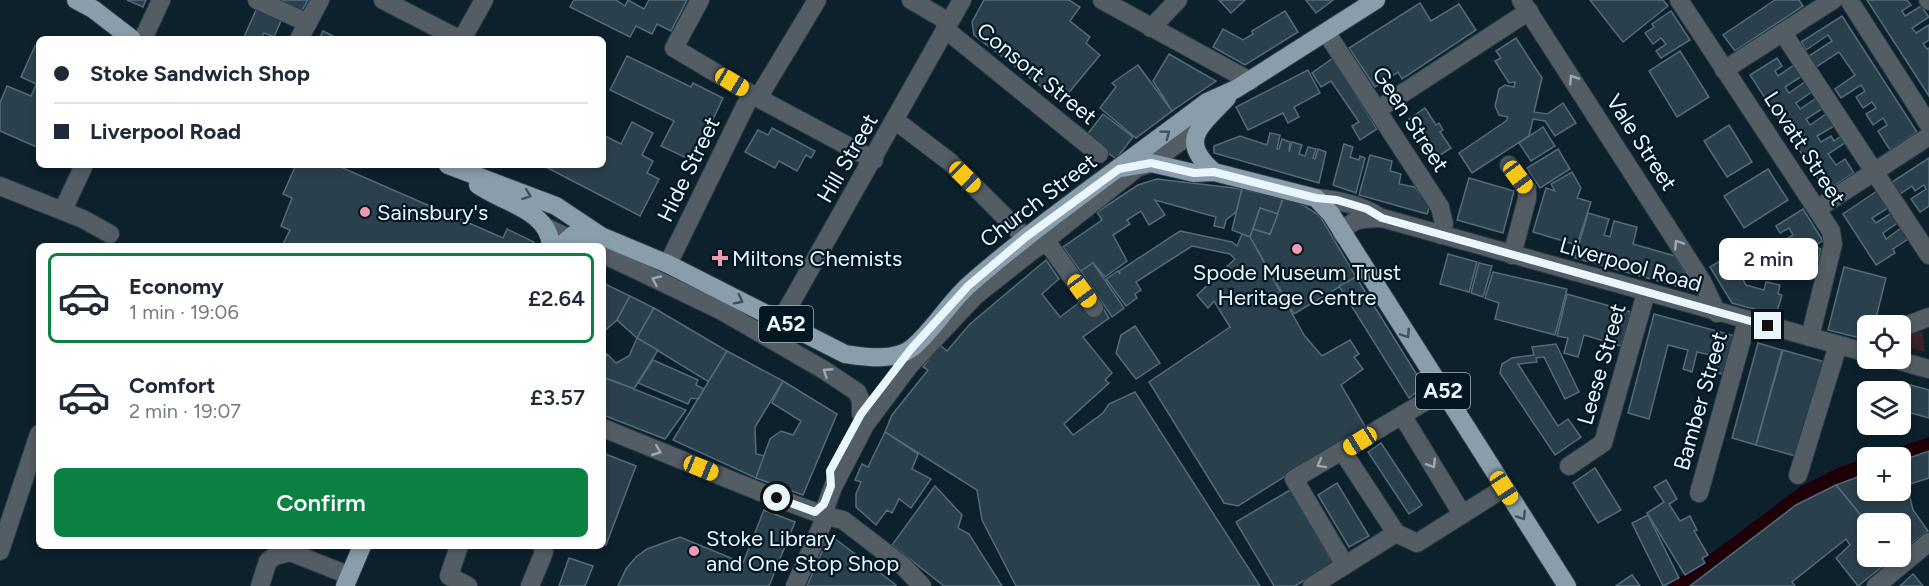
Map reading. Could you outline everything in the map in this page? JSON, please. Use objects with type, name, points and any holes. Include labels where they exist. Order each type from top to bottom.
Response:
[{"type":"main road","points":[[76,0],[128,36]]},
{"type":"main road","points":[[1119,169],[1207,102],[1243,85],[1376,0]]},
{"type":"main road","points":[[1214,172],[1197,158],[1195,145],[1198,128],[1243,85]]},
{"type":"main road","name":"Church Street","points":[[911,349],[968,286],[1031,242],[1119,169],[1151,163]]},
{"type":"main road","name":"Liverpool Road","points":[[1151,163],[1194,173],[1214,172],[1316,198]]},
{"type":"main road","points":[[453,168],[493,195],[531,212],[548,228],[550,243]]},
{"type":"main road","points":[[455,168],[556,206],[593,243]]},
{"type":"main road","name":"A52","points":[[1316,198],[1331,214],[1567,586]]},
{"type":"main road","name":"A52","points":[[564,242],[582,233],[593,243]]},
{"type":"main road","name":"A52","points":[[606,248],[668,264],[845,354],[869,358],[886,357],[911,349]]},
{"type":"main road","points":[[347,580],[361,549]]},
{"type":"street","points":[[143,36],[161,0]]},
{"type":"street","points":[[257,0],[303,31],[320,0]]},
{"type":"street","points":[[383,0],[454,36]]},
{"type":"street","points":[[462,36],[484,0]]},
{"type":"street","points":[[700,0],[674,48],[754,96],[874,160]]},
{"type":"street","name":"Hide Street","points":[[668,264],[754,96],[817,0]]},
{"type":"street","name":"Consort Street","points":[[911,0],[947,26],[1099,154]]},
{"type":"street","name":"Hill Street","points":[[771,338],[874,160],[962,0]]},
{"type":"street","points":[[1102,0],[1243,85]]},
{"type":"street","points":[[1151,28],[1178,0]]},
{"type":"street","points":[[1724,70],[1833,0]]},
{"type":"street","points":[[1849,0],[1929,125]]},
{"type":"street","name":"Lovatt Street","points":[[1682,1],[1724,70],[1831,231],[1833,244],[1810,337]]},
{"type":"street","points":[[1377,110],[1525,6]]},
{"type":"street","name":"Vale Street","points":[[1525,6],[1702,281],[1717,313]]},
{"type":"street","name":"Geen Street","points":[[1326,32],[1440,207],[1444,224],[1441,235]]},
{"type":"street","points":[[1783,33],[1929,255]]},
{"type":"street","points":[[896,121],[950,162],[1031,242],[1047,242],[1094,308]]},
{"type":"street","points":[[1151,163],[1198,128]]},
{"type":"street","points":[[1817,209],[1929,136]]},
{"type":"street","name":"Church Street","points":[[783,586],[826,506],[864,425],[909,366],[975,296],[1031,242],[1137,168],[1151,163]]},
{"type":"street","points":[[1509,165],[1527,189],[1527,199],[1512,255]]},
{"type":"street","points":[[63,210],[83,168]]},
{"type":"street","points":[[0,186],[63,210],[110,234]]},
{"type":"street","name":"Liverpool Road","points":[[1316,198],[1337,200],[1367,209],[1382,218],[1857,350]]},
{"type":"street","name":"Liverpool Road","points":[[1342,234],[1349,223],[1358,219],[1382,218]]},
{"type":"street","points":[[548,228],[564,242]]},
{"type":"street","points":[[606,251],[771,338],[857,392],[861,400],[861,414]]},
{"type":"street","name":"Leese Street","points":[[1569,466],[1604,442],[1646,293]]},
{"type":"street","points":[[1911,324],[1929,317]]},
{"type":"street","name":"Bamber Street","points":[[1699,493],[1747,321]]},
{"type":"street","points":[[1798,475],[1838,345]]},
{"type":"street","name":"Church Street","points":[[795,586],[831,486],[830,471],[861,414],[911,349]]},
{"type":"street","points":[[1911,364],[1929,369]]},
{"type":"street","points":[[1345,565],[1294,479],[1443,391]]},
{"type":"street","points":[[1402,415],[1462,514]]},
{"type":"street","points":[[606,429],[820,514],[843,519],[903,566],[912,583]]},
{"type":"street","points":[[0,551],[36,443]]},
{"type":"street","points":[[1343,452],[1395,533],[1417,543],[1504,488]]},
{"type":"street","points":[[1312,586],[1395,533]]},
{"type":"street","points":[[1876,586],[1929,542]]},
{"type":"street","points":[[458,549],[449,576],[468,586]]},
{"type":"street","points":[[530,586],[544,552],[543,549]]},
{"type":"street","points":[[261,586],[268,561],[283,552],[290,552],[347,580]]},
{"type":"shaded area","points":[[1922,331],[1925,352],[1911,348],[1911,333]]},
{"type":"shaded area","points":[[1929,437],[1929,451],[1911,457],[1911,447],[1899,447]]},
{"type":"shaded area","points":[[1857,461],[1857,478],[1796,505],[1690,586],[1668,586],[1800,487]]},
{"type":"building","points":[[127,0],[146,0],[143,7]]},
{"type":"building","points":[[281,0],[308,0],[301,12]]},
{"type":"building","points":[[574,0],[616,0],[625,6],[628,0],[644,9],[649,0],[687,0],[671,31],[657,24],[652,34],[636,26],[630,37],[570,7]]},
{"type":"building","points":[[984,0],[1069,0],[1080,7],[1070,21],[1090,37],[1086,43],[1100,55],[1061,102],[974,35],[972,22]]},
{"type":"building","points":[[1219,0],[1245,0],[1231,13]]},
{"type":"building","points":[[1306,0],[1333,0],[1316,13]]},
{"type":"building","points":[[1590,0],[1663,0],[1668,6],[1623,42]]},
{"type":"building","points":[[1775,0],[1799,0],[1803,6],[1735,51],[1723,35]]},
{"type":"building","points":[[1867,0],[1907,0],[1911,5],[1902,11],[1905,16],[1921,6],[1929,17],[1912,28],[1916,33],[1929,25],[1929,40],[1923,44],[1927,49],[1929,48],[1929,96]]},
{"type":"building","points":[[1420,3],[1431,21],[1459,4],[1476,30],[1402,79],[1398,72],[1375,87],[1349,48]]},
{"type":"building","points":[[258,6],[283,16],[274,36],[264,33],[262,36],[244,36]]},
{"type":"building","points":[[1285,11],[1298,32],[1245,65],[1213,47],[1223,29],[1243,40],[1253,34],[1252,31]]},
{"type":"building","points":[[1671,11],[1690,40],[1661,58],[1656,51],[1666,44],[1661,38],[1653,44],[1645,33],[1654,27],[1652,24]]},
{"type":"building","points":[[1842,16],[1917,132],[1890,150],[1878,131],[1887,125],[1883,118],[1873,125],[1866,114],[1876,108],[1872,102],[1863,108],[1856,97],[1865,91],[1861,85],[1841,98],[1835,89],[1855,75],[1839,52],[1816,67],[1809,56],[1832,41],[1828,35],[1806,50],[1801,42]]},
{"type":"building","points":[[323,31],[333,36],[320,36]]},
{"type":"building","points":[[1516,38],[1542,78],[1534,112],[1547,114],[1563,103],[1576,123],[1555,136],[1545,121],[1533,119],[1529,136],[1472,173],[1459,153],[1506,121],[1508,117],[1499,115],[1495,106],[1499,89],[1505,85],[1514,87],[1515,82],[1509,83],[1495,61],[1501,58],[1496,51]]},
{"type":"building","points":[[35,46],[36,84],[21,77]]},
{"type":"building","points":[[1680,51],[1709,97],[1677,117],[1649,71]]},
{"type":"building","points":[[1169,54],[1216,81],[1172,111],[1153,81]]},
{"type":"building","points":[[627,56],[691,87],[693,83],[723,98],[693,161],[661,146],[674,121],[610,90]]},
{"type":"building","points":[[1333,58],[1377,129],[1360,140],[1352,126],[1359,122],[1331,81],[1321,87],[1312,73]]},
{"type":"building","points":[[1777,58],[1782,66],[1775,71],[1778,76],[1794,65],[1802,76],[1785,87],[1789,93],[1806,81],[1813,91],[1796,103],[1800,109],[1818,97],[1825,107],[1806,119],[1810,125],[1826,114],[1834,126],[1817,136],[1821,142],[1831,136],[1834,141],[1840,137],[1845,143],[1828,154],[1836,165],[1845,159],[1854,173],[1826,191],[1750,75]]},
{"type":"building","points":[[1138,65],[1172,111],[1136,138],[1100,108],[1116,87],[1112,83]]},
{"type":"building","points":[[1308,70],[1320,93],[1294,107],[1299,117],[1288,123],[1283,113],[1248,130],[1236,107]]},
{"type":"building","points":[[36,85],[36,147],[0,131],[0,103],[7,86],[31,96]]},
{"type":"building","points":[[1425,108],[1436,125],[1439,123],[1443,130],[1440,132],[1451,148],[1431,161],[1406,121]]},
{"type":"building","points":[[1103,114],[1133,137],[1116,159],[1086,136]]},
{"type":"building","points":[[632,122],[653,133],[642,155],[653,161],[647,173],[659,179],[640,216],[548,168],[606,168],[606,136],[621,144]]},
{"type":"building","points":[[1729,125],[1752,162],[1727,177],[1704,141]]},
{"type":"building","points":[[1543,127],[1555,146],[1531,161],[1519,143]]},
{"type":"building","points":[[772,128],[815,151],[811,158],[806,155],[797,171],[779,161],[775,168],[745,152],[758,130],[768,135]]},
{"type":"building","points":[[1270,133],[1280,135],[1277,149],[1282,139],[1290,142],[1289,152],[1292,142],[1302,145],[1299,154],[1305,156],[1308,147],[1316,149],[1313,158],[1315,159],[1318,149],[1326,152],[1319,183],[1214,153],[1214,146],[1240,136],[1267,145]]},
{"type":"building","points":[[1344,144],[1353,147],[1350,157],[1359,160],[1360,156],[1365,158],[1356,193],[1333,185]]},
{"type":"building","points":[[1558,149],[1570,169],[1540,188],[1527,168]]},
{"type":"building","points":[[1370,155],[1392,161],[1390,171],[1401,174],[1399,184],[1415,187],[1430,206],[1427,214],[1359,195]]},
{"type":"building","points":[[1929,158],[1929,206],[1920,212],[1911,199],[1926,189],[1924,185],[1915,191],[1912,186],[1897,196],[1889,184]]},
{"type":"building","name":"Sainsbury's","points":[[295,168],[343,168],[503,238],[507,229],[534,242],[284,243],[290,230],[281,226],[292,198],[283,194]]},
{"type":"building","points":[[1768,169],[1788,200],[1744,228],[1724,196]]},
{"type":"building","points":[[1572,172],[1581,188],[1577,198],[1591,202],[1577,245],[1533,232],[1546,188],[1555,191],[1551,184]]},
{"type":"building","points":[[1469,178],[1514,191],[1503,233],[1457,220]]},
{"type":"building","points":[[1157,179],[1242,189],[1236,212],[1226,220],[1224,228],[1214,226],[1216,217],[1155,200],[1165,215],[1149,225],[1141,211],[1127,220],[1130,224],[1113,235],[1127,261],[1105,277],[1093,263],[1081,272],[1063,247],[1102,220],[1097,212],[1138,185]]},
{"type":"building","points":[[1883,187],[1894,204],[1872,218],[1876,223],[1893,212],[1899,222],[1883,233],[1886,239],[1901,228],[1908,239],[1893,249],[1895,253],[1876,265],[1843,214]]},
{"type":"building","points":[[1242,189],[1283,199],[1278,214],[1260,208],[1250,237],[1232,230]]},
{"type":"building","name":"Spode Museum Trust Heritage Centre","points":[[1283,199],[1300,203],[1320,216],[1356,277],[1294,314],[1250,237],[1253,229],[1270,234]]},
{"type":"building","points":[[1260,208],[1278,214],[1270,234],[1253,229]]},
{"type":"building","points":[[1803,209],[1823,241],[1781,262],[1772,248],[1793,235],[1789,228],[1780,233],[1776,226]]},
{"type":"building","points":[[1588,213],[1609,219],[1604,235],[1610,237],[1614,221],[1637,227],[1633,244],[1675,256],[1693,286],[1691,290],[1575,258]]},
{"type":"building","points":[[1180,231],[1232,242],[1237,246],[1242,234],[1250,237],[1304,335],[1322,356],[1350,340],[1359,354],[1354,357],[1363,369],[1341,385],[1365,426],[1238,506],[1224,503],[1149,382],[1230,327],[1214,301],[1208,308],[1197,295],[1235,259],[1230,254],[1192,246],[1136,282],[1141,290],[1135,294],[1137,298],[1126,306],[1106,279],[1118,271],[1120,274],[1119,271]]},
{"type":"building","points":[[1748,244],[1759,263],[1740,274],[1746,285],[1764,290],[1766,282],[1780,285],[1778,294],[1782,295],[1776,315],[1732,303],[1710,267]]},
{"type":"building","points":[[1816,247],[1821,249],[1814,278],[1798,274],[1803,256]]},
{"type":"building","points":[[1448,254],[1477,262],[1469,292],[1440,284]]},
{"type":"building","points":[[1046,260],[1059,279],[1042,294],[1060,317],[1080,302],[1101,305],[1109,318],[1083,337],[1112,373],[1105,380],[1109,383],[1064,424],[1073,435],[1103,413],[1109,404],[1135,392],[1260,586],[1016,586],[982,520],[977,490],[885,432],[892,415],[928,370],[923,367],[939,344],[947,351],[970,324]]},
{"type":"building","points":[[1093,263],[1124,308],[1112,317],[1081,271]]},
{"type":"building","points":[[1479,263],[1492,266],[1483,297],[1471,293]]},
{"type":"building","points":[[1844,267],[1886,278],[1877,315],[1857,315],[1857,337],[1828,330]]},
{"type":"building","points":[[1493,272],[1567,289],[1555,335],[1495,319],[1499,303],[1485,298]]},
{"type":"building","points":[[1356,277],[1424,386],[1409,398],[1339,286]]},
{"type":"building","points":[[606,284],[630,296],[617,320],[606,329]]},
{"type":"building","points":[[1567,294],[1631,312],[1621,346],[1584,335],[1578,357],[1564,353],[1568,338],[1557,336]]},
{"type":"building","points":[[630,296],[654,308],[637,338],[617,320]]},
{"type":"building","points":[[654,308],[727,351],[709,382],[637,338]]},
{"type":"building","points":[[1654,314],[1735,336],[1723,374],[1706,370],[1710,355],[1697,352],[1692,372],[1683,369],[1688,350],[1668,345],[1649,419],[1628,413]]},
{"type":"building","points":[[1135,326],[1160,363],[1136,379],[1116,353],[1121,335]]},
{"type":"building","points":[[637,338],[658,350],[634,389],[606,378],[607,354],[616,363],[629,356]]},
{"type":"building","points":[[1758,343],[1782,350],[1756,445],[1732,438]]},
{"type":"building","points":[[1556,344],[1579,392],[1565,399],[1544,357],[1536,358],[1537,362],[1518,364],[1558,426],[1568,419],[1581,437],[1555,455],[1500,373],[1502,364],[1512,358],[1534,355],[1532,347]]},
{"type":"building","points":[[1783,350],[1825,362],[1799,457],[1756,445]]},
{"type":"building","points":[[727,351],[783,381],[755,427],[756,454],[765,456],[756,478],[673,440]]},
{"type":"building","points":[[653,360],[698,380],[696,385],[704,389],[698,399],[691,398],[688,404],[638,383]]},
{"type":"building","points":[[606,378],[686,410],[665,439],[606,416]]},
{"type":"building","points":[[783,381],[837,414],[803,495],[756,478],[770,439],[781,431],[793,435],[801,421],[772,403]]},
{"type":"building","points":[[1911,385],[1929,390],[1929,418],[1911,413]]},
{"type":"building","points":[[885,432],[918,454],[912,469],[931,479],[911,508],[899,499],[892,513],[887,510],[876,525],[856,507],[856,494],[861,482],[855,480],[862,464],[868,467]]},
{"type":"building","points":[[1381,443],[1422,505],[1409,514],[1368,452]]},
{"type":"building","points":[[1929,451],[1929,478],[1911,484],[1911,457]]},
{"type":"building","points":[[606,454],[636,466],[606,545]]},
{"type":"building","points":[[1595,468],[1621,510],[1598,523],[1573,483]]},
{"type":"building","points":[[1857,477],[1857,501],[1911,501],[1913,510],[1928,531],[1911,544],[1911,513],[1859,513],[1836,485]]},
{"type":"building","points":[[1666,480],[1677,499],[1669,504],[1680,521],[1690,516],[1697,530],[1694,531],[1708,555],[1702,558],[1705,563],[1685,575],[1647,513],[1664,502],[1654,487]]},
{"type":"building","points":[[1337,483],[1369,536],[1349,547],[1318,495]]},
{"type":"building","points":[[1836,485],[1859,513],[1857,513],[1857,567],[1881,567],[1858,586],[1836,558],[1850,545],[1846,539],[1792,582],[1795,586],[1690,586],[1796,505]]},
{"type":"building","points":[[935,486],[962,515],[958,528],[969,534],[1002,586],[944,586],[892,545]]},
{"type":"building","points":[[1290,490],[1333,563],[1295,586],[1274,586],[1236,522]]},
{"type":"building","points":[[764,510],[795,522],[769,586],[618,586],[626,569],[636,557],[647,549],[680,537],[743,563]]},
{"type":"building","points":[[1648,515],[1679,578],[1663,586],[1632,523]]},
{"type":"building","points":[[834,538],[896,585],[807,586],[827,540]]},
{"type":"building","points":[[569,558],[593,566],[585,586],[559,586]]},
{"type":"building","points":[[1913,574],[1923,586],[1900,586]]},
{"type":"building","points":[[1632,575],[1640,586],[1616,586]]},
{"type":"building","points":[[1632,575],[1640,586],[1616,586]]},
{"type":"place","name":"Sainsbury's","points":[[365,212]]},
{"type":"place","name":"Spode Museum Trust Heritage Centre","points":[[1297,249]]},
{"type":"place","name":"Miltons Chemists","points":[[720,258]]},
{"type":"place","name":"Stoke Library and One Stop Shop","points":[[694,551]]},
{"type":"route","points":[[777,498],[815,512],[824,504],[831,486],[830,471],[861,414],[911,349],[968,286],[1026,237],[1119,169],[1151,163],[1194,173],[1214,172],[1316,198],[1337,200],[1367,209],[1382,218],[1768,326]]}]
